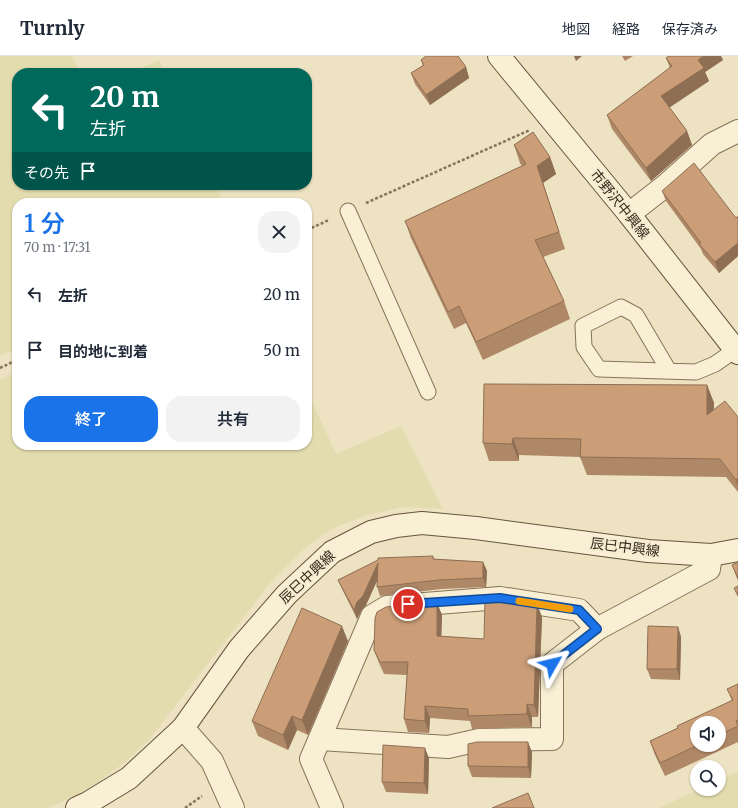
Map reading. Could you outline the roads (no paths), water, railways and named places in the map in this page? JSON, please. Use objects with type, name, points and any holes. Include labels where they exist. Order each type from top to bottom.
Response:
[{"type":"street","name":"市野沢中興線","points":[[499,56],[629,214],[737,352]]},
{"type":"street","points":[[629,214],[665,186],[712,144],[738,131]]},
{"type":"street","name":"辰巳中興線","points":[[77,808],[128,778],[183,728],[239,649],[287,594],[332,552],[371,532],[396,526],[422,523],[476,528],[648,551],[711,555],[738,550]]},
{"type":"street","points":[[320,739],[448,747],[479,740],[552,739],[552,664],[597,629],[709,569],[711,555]]},
{"type":"street","points":[[332,808],[311,759],[372,616],[387,607],[500,598],[579,610],[597,629]]},
{"type":"street","points":[[183,728],[212,761],[234,808]]},
{"type":"lane","points":[[348,211],[428,392]]},
{"type":"lane","points":[[669,371],[636,314],[621,307],[583,326],[584,347],[599,370],[696,372],[737,352]]}]
